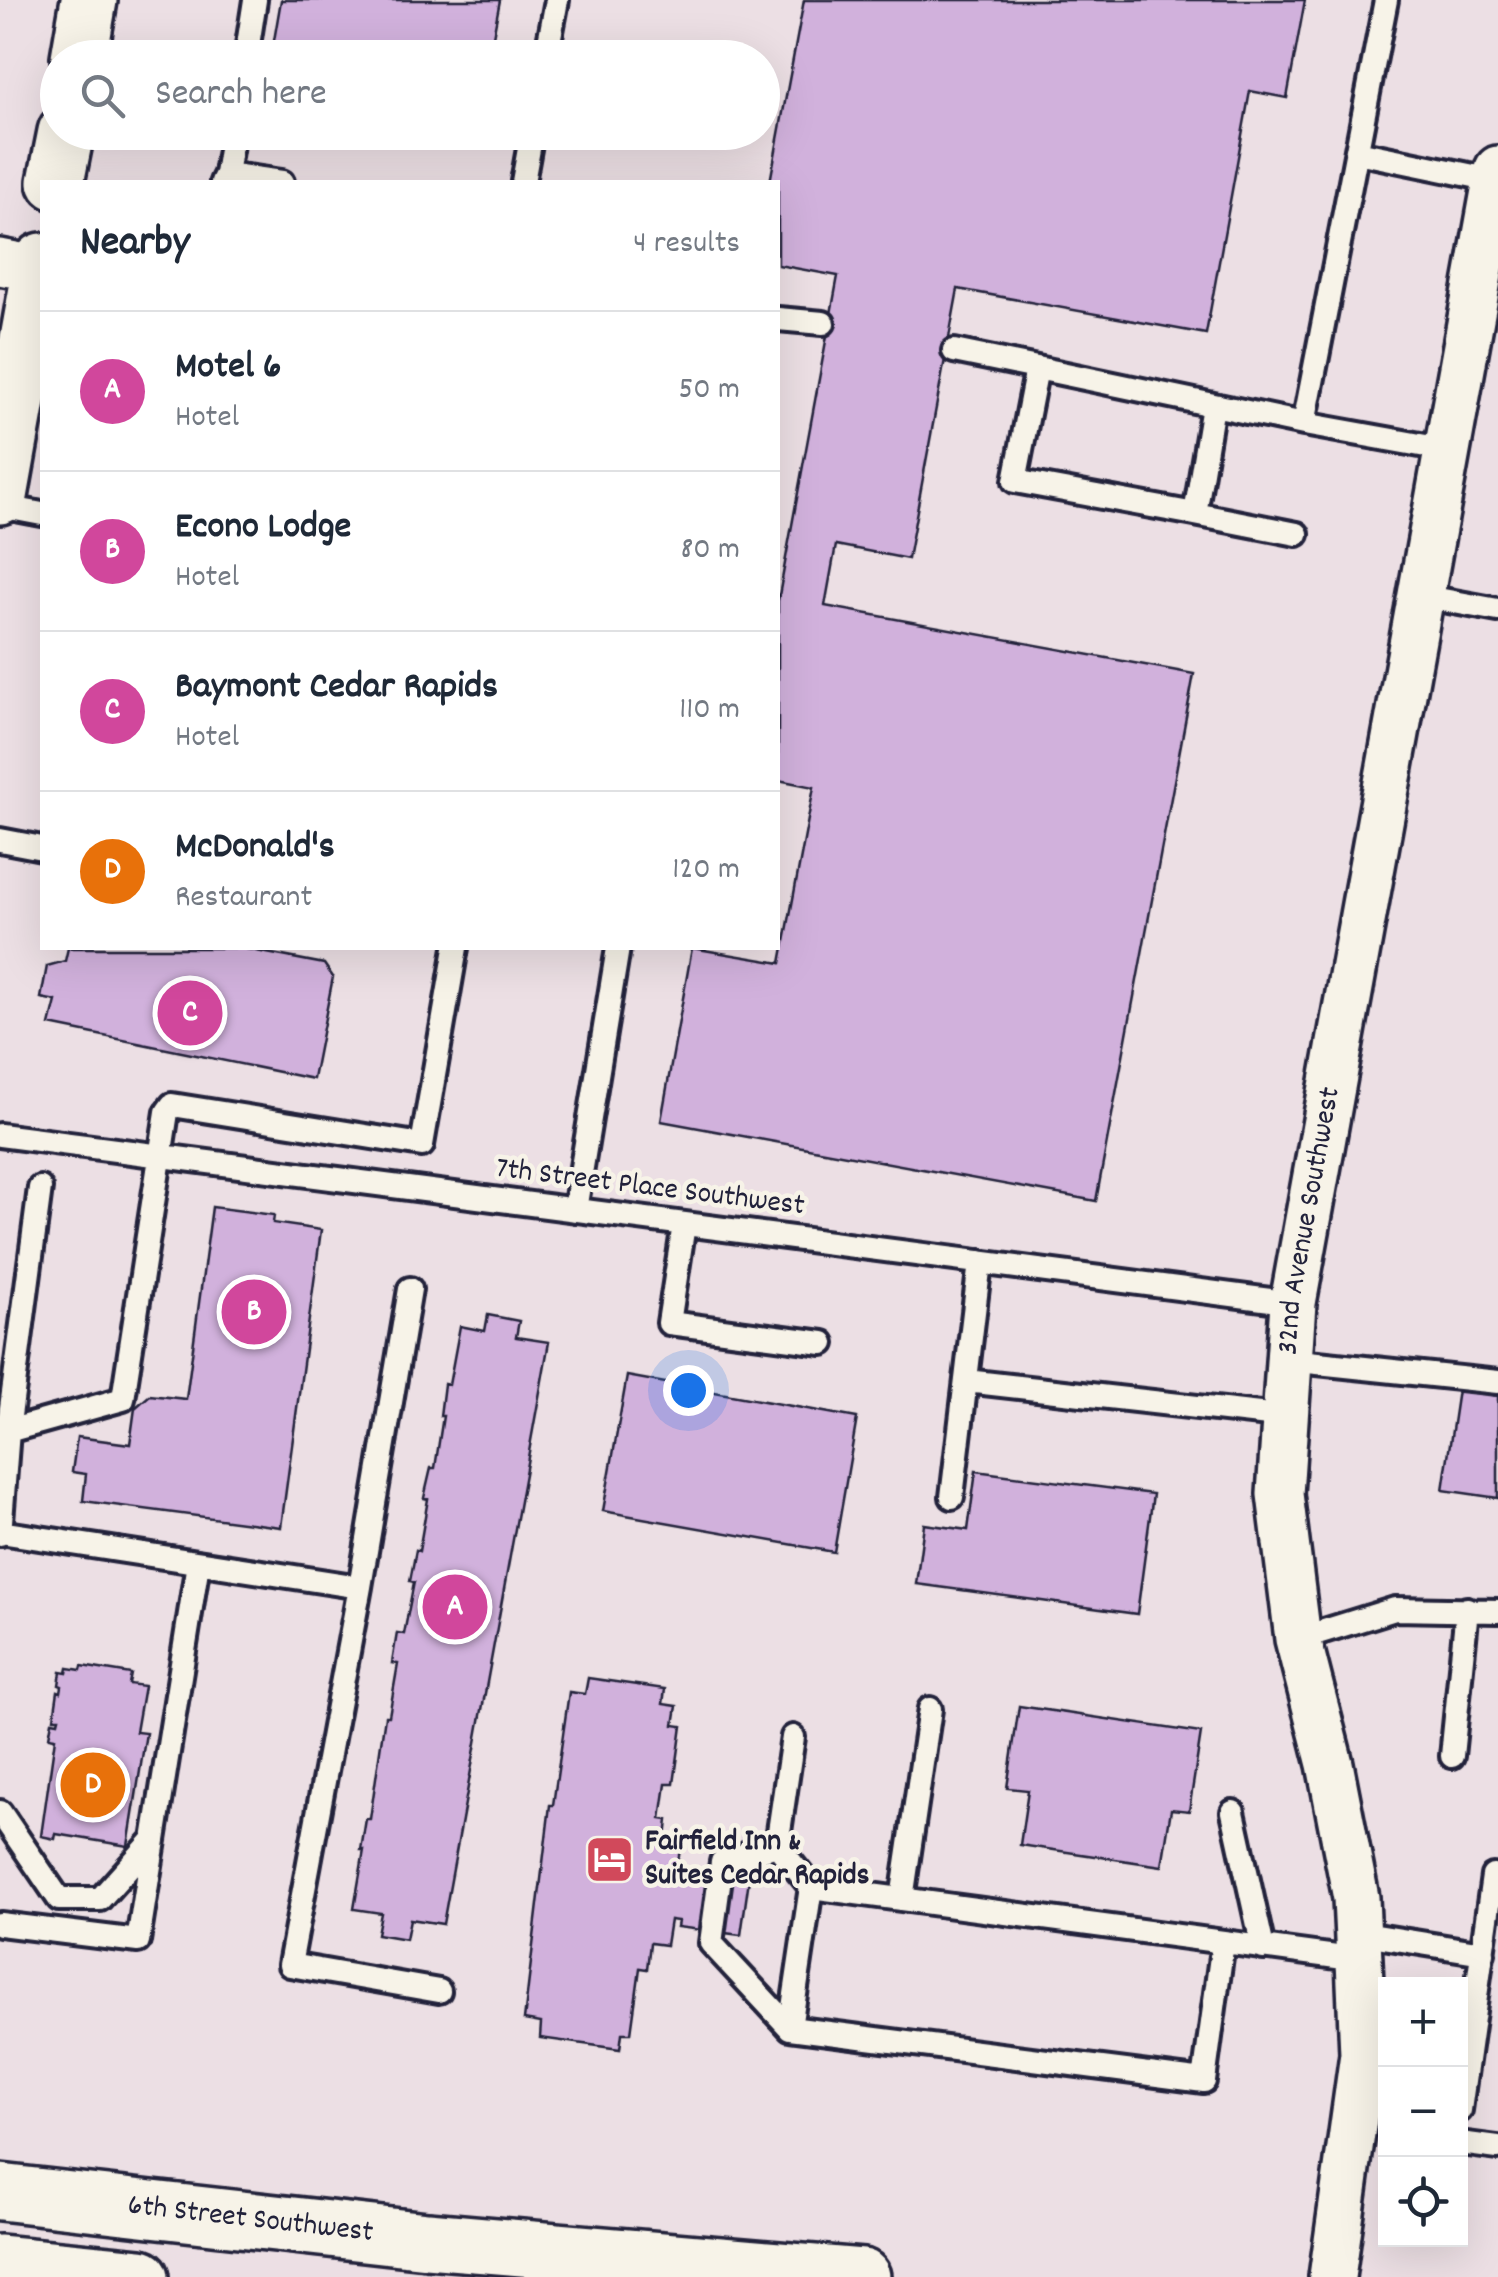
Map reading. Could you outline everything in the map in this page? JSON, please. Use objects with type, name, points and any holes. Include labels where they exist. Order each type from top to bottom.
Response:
[{"type":"main road","points":[[82,40],[89,0]]},
{"type":"main road","points":[[56,180],[62,150]]},
{"type":"main road","points":[[0,496],[28,264]]},
{"type":"main road","name":"6th Street Southwest","points":[[0,2192],[447,2242],[862,2277]]},
{"type":"main road","points":[[0,2263],[55,2273],[141,2277]]},
{"type":"street","name":"32nd Avenue Southwest","points":[[1332,2277],[1363,2054],[1359,1947],[1356,1898],[1330,1764],[1298,1639],[1280,1494],[1293,1302],[1497,176]]},
{"type":"lane","points":[[249,40],[255,0]]},
{"type":"lane","points":[[549,40],[557,0]]},
{"type":"lane","points":[[1304,424],[1386,0]]},
{"type":"lane","points":[[229,150],[224,178],[253,180]]},
{"type":"lane","points":[[522,180],[528,150]]},
{"type":"lane","points":[[1357,152],[1497,176]]},
{"type":"lane","points":[[780,319],[823,323]]},
{"type":"lane","points":[[954,351],[1213,406],[1448,450]]},
{"type":"lane","points":[[1038,368],[1015,481],[1297,534]]},
{"type":"lane","points":[[1194,514],[1213,406]]},
{"type":"lane","points":[[0,506],[40,514]]},
{"type":"lane","points":[[1421,596],[1498,610]]},
{"type":"lane","points":[[0,840],[40,848]]},
{"type":"lane","points":[[8,1431],[123,1398],[167,1112],[172,1105],[422,1146],[456,950]]},
{"type":"lane","points":[[575,1210],[618,950]]},
{"type":"lane","name":"7th Street Place Southwest","points":[[0,1136],[1293,1302]]},
{"type":"lane","points":[[40,1188],[8,1431],[0,1533],[360,1587]]},
{"type":"lane","points":[[684,1224],[669,1323],[823,1343]]},
{"type":"lane","points":[[952,1497],[980,1262]]},
{"type":"lane","points":[[410,1290],[290,1965],[439,1991]]},
{"type":"lane","points":[[1289,1360],[1498,1382]]},
{"type":"lane","points":[[966,1381],[1286,1417]]},
{"type":"lane","points":[[0,1924],[138,1941],[198,1563]]},
{"type":"lane","points":[[1452,1756],[1467,1608]]},
{"type":"lane","points":[[1298,1639],[1396,1609],[1498,1611]]},
{"type":"lane","points":[[902,1899],[930,1710]]},
{"type":"lane","points":[[793,1737],[777,1845],[811,1887],[1262,1948],[1483,1952]]},
{"type":"lane","points":[[0,1812],[59,1899],[100,1899],[154,1838]]},
{"type":"lane","points":[[1234,1812],[1262,1948]]},
{"type":"lane","points":[[777,1845],[722,1862],[710,1943],[790,2028],[1204,2081],[1223,1942]]},
{"type":"lane","points":[[1466,2067],[1493,1876],[1498,1876]]},
{"type":"lane","points":[[790,2028],[811,1887]]},
{"type":"lane","points":[[1468,2144],[1498,2148]]},
{"type":"building","points":[[281,0],[500,0],[492,40],[274,40]]},
{"type":"building","points":[[804,0],[1305,0],[1287,98],[1250,91],[1206,334],[958,289],[908,559],[836,545],[825,606],[1194,674],[1096,1201],[661,1121],[692,950],[781,963],[814,787],[780,780],[780,590],[838,276],[780,265],[780,180],[770,180],[776,150],[780,150],[780,128]]},
{"type":"building","points":[[68,950],[251,950],[324,964],[333,977],[313,1079],[50,1025],[56,1001],[41,998],[47,966],[65,961]]},
{"type":"building","points":[[212,1207],[274,1215],[273,1223],[321,1230],[281,1527],[83,1501],[86,1474],[72,1472],[77,1437],[130,1444],[135,1408],[150,1395],[186,1399]]},
{"type":"building","points":[[488,1315],[519,1321],[516,1337],[549,1342],[443,1924],[410,1919],[406,1939],[377,1934],[381,1913],[354,1909],[361,1850],[398,1664],[392,1663],[397,1633],[404,1634],[414,1582],[410,1581],[428,1499],[424,1498],[431,1468],[435,1468],[444,1384],[449,1385],[460,1326],[485,1331]]},
{"type":"building","points":[[627,1376],[857,1418],[834,1552],[603,1511]]},
{"type":"building","points":[[1458,1390],[1498,1396],[1498,1498],[1443,1490]]},
{"type":"building","points":[[976,1471],[1153,1494],[1137,1614],[916,1584],[924,1524],[968,1530]]},
{"type":"building","points":[[82,1666],[131,1674],[129,1684],[144,1686],[136,1732],[146,1733],[128,1846],[56,1834],[55,1839],[41,1836],[55,1738],[49,1737],[52,1721],[58,1722],[59,1718],[54,1718],[62,1686],[61,1672],[67,1673],[68,1668],[81,1670]]},
{"type":"building","name":"Fairfield Inn & Suites Cedar Rapids","points":[[588,1678],[665,1689],[663,1704],[677,1706],[674,1725],[682,1726],[674,1784],[666,1784],[661,1819],[668,1820],[665,1848],[680,1849],[676,1876],[684,1878],[685,1871],[749,1879],[741,1935],[677,1927],[678,1921],[670,1920],[666,1945],[650,1943],[647,1969],[640,1968],[631,2033],[622,2033],[620,2049],[540,2038],[541,2023],[524,2020],[550,1805],[569,1692],[585,1694]]},
{"type":"building","points":[[1019,1706],[1201,1733],[1189,1811],[1171,1809],[1162,1866],[1020,1845],[1028,1790],[1007,1788]]},
{"type":"place","name":"Baymont Cedar Rapids","points":[[190,1013]]},
{"type":"place","name":"Econo Lodge","points":[[254,1312]]},
{"type":"place","name":"Motel 6","points":[[455,1607]]},
{"type":"place","name":"McDonald's","points":[[93,1785]]},
{"type":"place","name":"Fairfield Inn & Suites Cedar Rapids","points":[[610,1860]]}]
